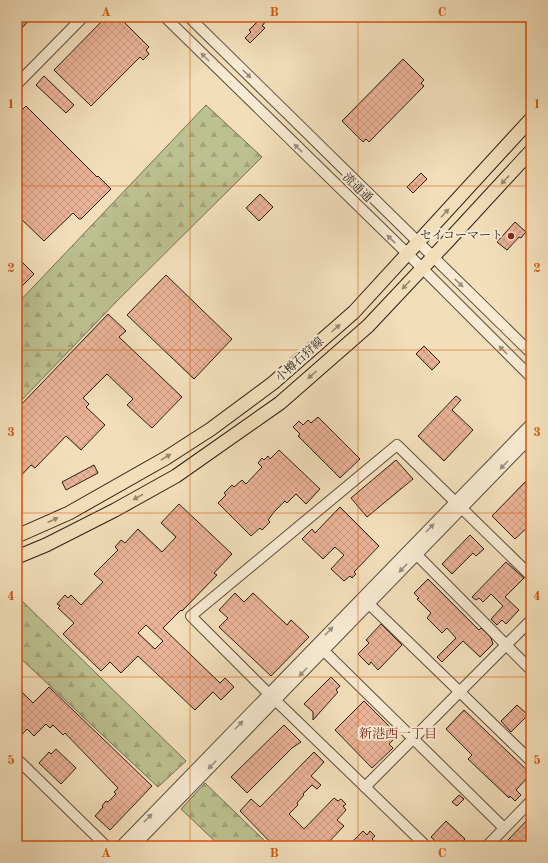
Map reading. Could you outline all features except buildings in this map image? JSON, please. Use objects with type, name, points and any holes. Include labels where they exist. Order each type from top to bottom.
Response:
[{"type":"main road","name":"小樽石狩線","points":[[17,536],[69,513],[166,458],[211,429],[273,383],[348,317],[531,119]]},
{"type":"main road","name":"小樽石狩線","points":[[17,557],[53,542],[116,510],[176,476],[280,403],[368,326],[531,151]]},
{"type":"street","points":[[17,84],[83,17]]},
{"type":"street","name":"流通通","points":[[165,17],[422,268],[531,377]]},
{"type":"street","name":"流通通","points":[[189,17],[531,353]]},
{"type":"street","points":[[459,505],[531,424]]},
{"type":"street","points":[[121,846],[272,697],[459,505],[531,437]]},
{"type":"street","points":[[426,846],[272,697],[191,616],[397,445],[531,576]]},
{"type":"street","points":[[413,551],[531,670]]},
{"type":"street","points":[[366,601],[531,761]]},
{"type":"street","points":[[365,787],[531,620]]},
{"type":"street","points":[[320,648],[504,828]]},
{"type":"street","points":[[134,846],[272,697]]},
{"type":"street","points":[[17,759],[106,846]]},
{"type":"street","points":[[487,846],[531,801]]},
{"type":"green space","points":[[206,105],[262,157],[117,301],[17,405],[17,304]]},
{"type":"green space","points":[[17,596],[186,761],[158,787],[17,655]]},
{"type":"green space","points":[[205,783],[270,846],[220,846],[181,809]]},
{"type":"place","name":"セイコーマート","points":[[511,236]]},
{"type":"district","name":"新港西一丁目","points":[[398,734]]}]
